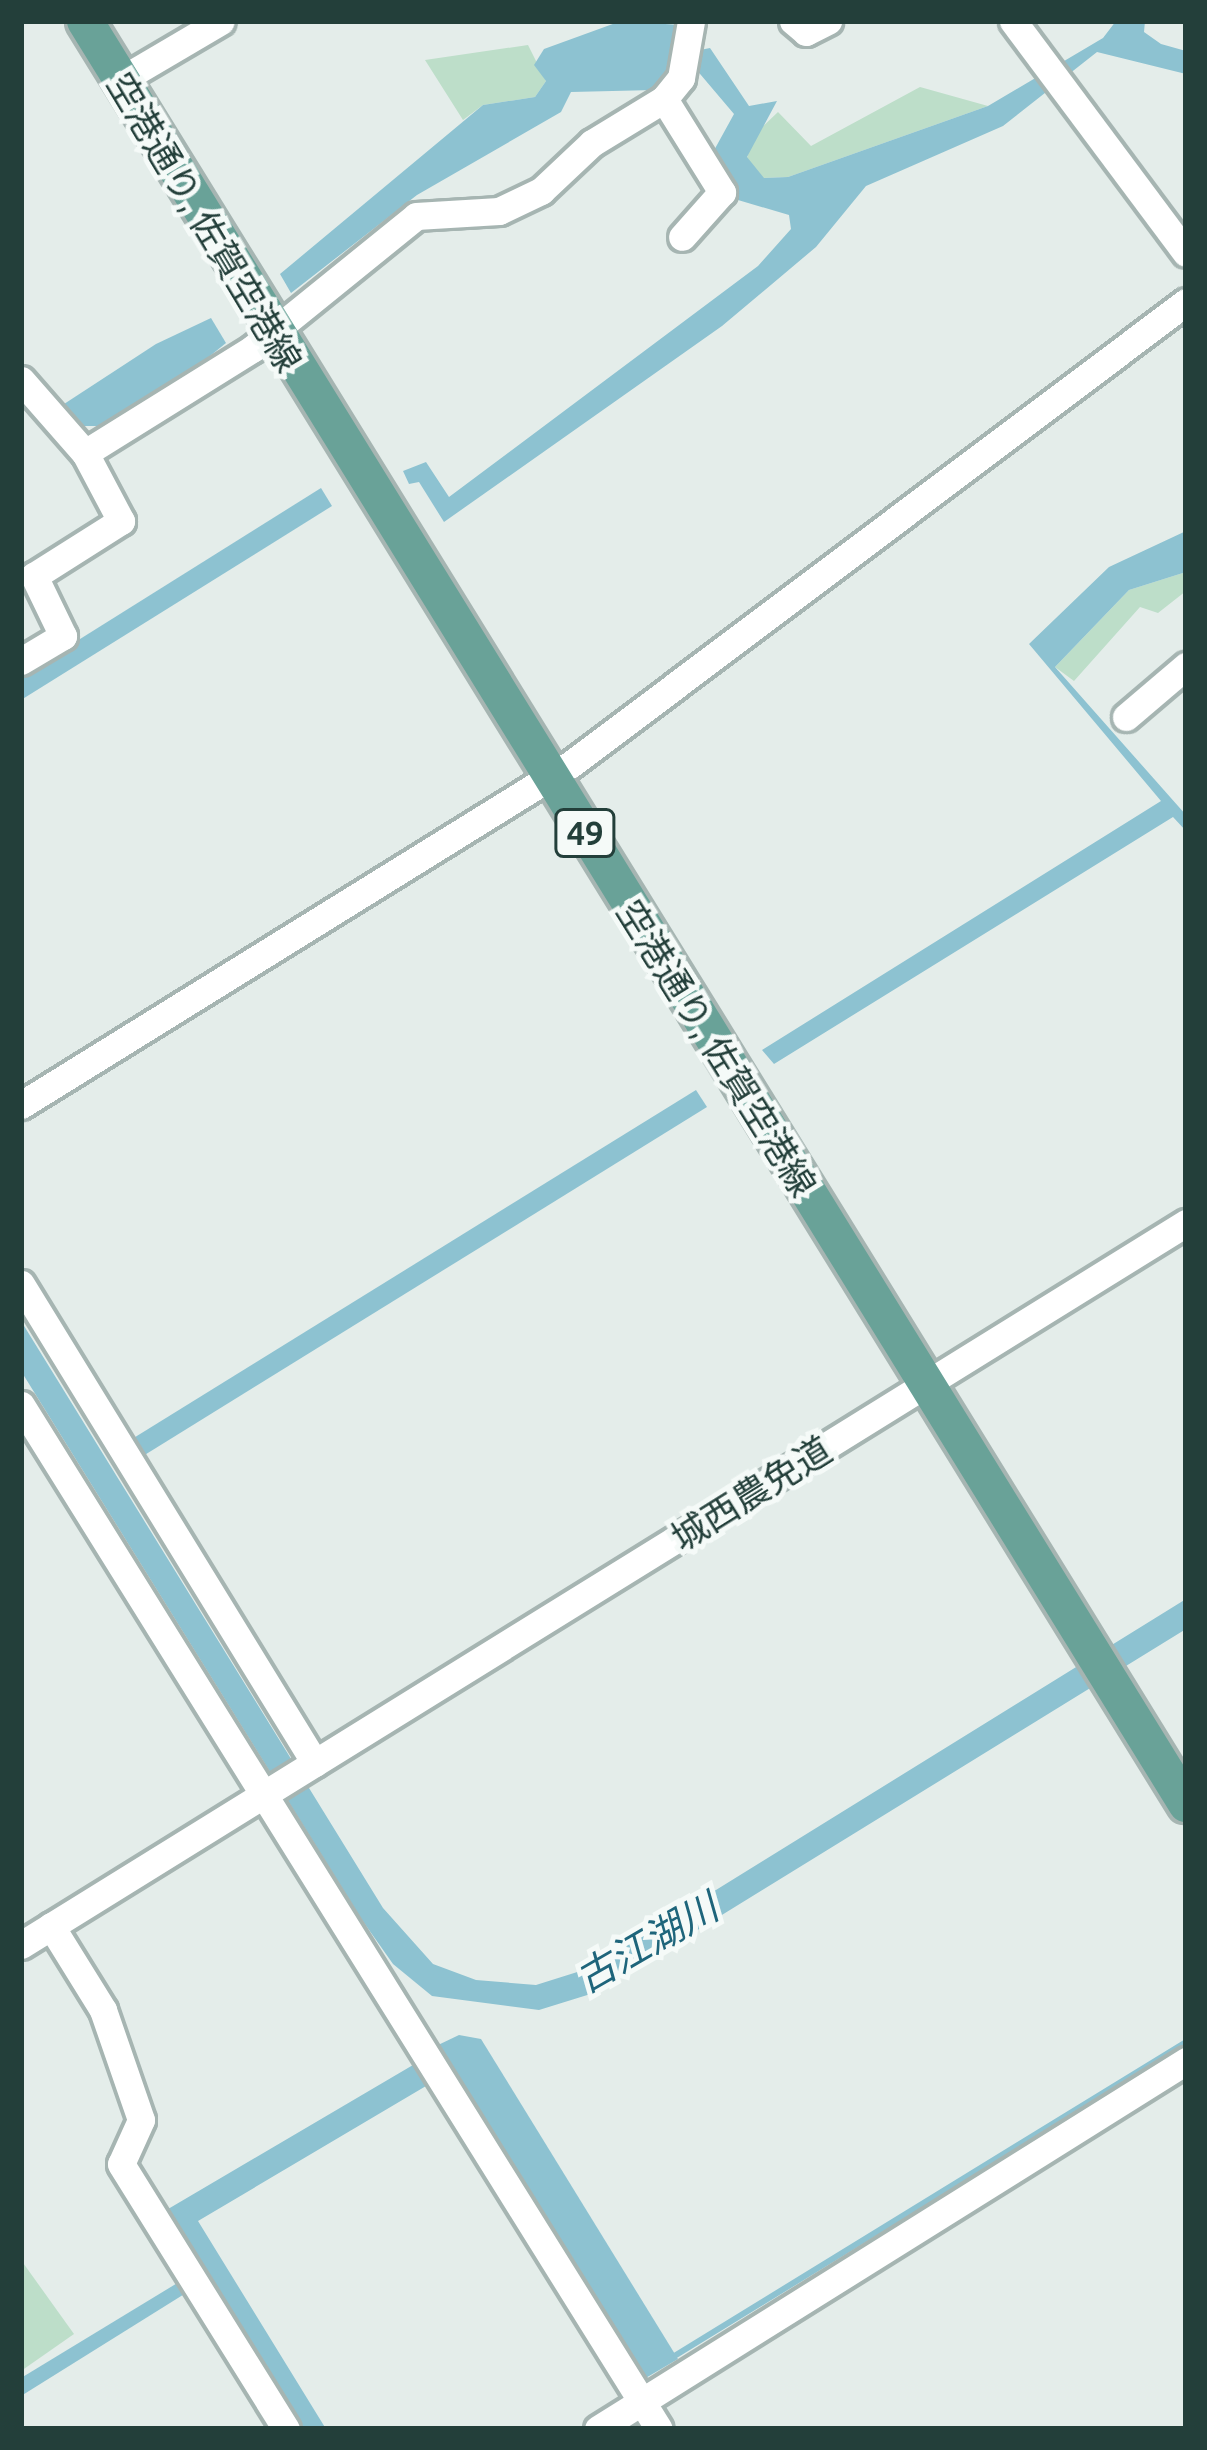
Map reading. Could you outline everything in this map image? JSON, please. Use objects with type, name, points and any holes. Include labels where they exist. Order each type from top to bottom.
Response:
[{"type":"main road","name":"空港通り, 佐賀空港線","points":[[85,21],[271,332],[1186,1804]]},
{"type":"street","points":[[119,81],[221,21]]},
{"type":"street","points":[[85,453],[271,332],[416,216],[499,212],[541,191],[592,143],[664,99],[681,78],[692,21]]},
{"type":"street","points":[[793,21],[806,32],[828,21]]},
{"type":"street","points":[[1013,21],[1186,254]]},
{"type":"street","points":[[664,99],[722,192],[682,238]]},
{"type":"street","points":[[21,1105],[550,777],[1186,302]]},
{"type":"street","points":[[21,380],[85,453],[121,521],[34,577],[63,636],[21,662]]},
{"type":"street","points":[[1126,718],[1186,666]]},
{"type":"street","name":"城西農免道","points":[[264,1795],[1186,1223]]},
{"type":"street","points":[[21,1284],[315,1763]]},
{"type":"street","points":[[21,1405],[659,2429]]},
{"type":"street","points":[[21,1945],[264,1795]]},
{"type":"street","points":[[51,1926],[103,2010],[141,2120],[121,2164],[286,2429]]},
{"type":"street","points":[[598,2429],[1186,2061]]},
{"type":"green space","points":[[528,45],[546,81],[535,97],[483,105],[463,120],[425,60]]},
{"type":"green space","points":[[920,87],[988,106],[788,177],[763,178],[747,158],[754,135],[778,112],[811,146]]},
{"type":"green space","points":[[1186,572],[1186,591],[1158,613],[1140,607],[1074,681],[1055,667],[1129,590]]},
{"type":"green space","points":[[21,2260],[74,2334],[21,2371]]},
{"type":"water","points":[[621,21],[680,25],[669,73],[654,90],[571,92],[561,112],[417,195],[291,293],[280,274],[483,105],[535,97],[546,81],[534,65],[544,49]]},
{"type":"water","points":[[1116,21],[1145,21],[1144,32],[1161,44],[1186,51],[1186,74],[1097,52],[1003,126],[866,186],[816,247],[722,326],[444,522],[419,482],[409,484],[403,471],[426,462],[449,497],[758,266],[791,229],[789,215],[738,200],[712,154],[734,114],[695,68],[695,51],[710,48],[749,106],[777,101],[747,157],[764,178],[788,177],[988,106],[1103,38]]},
{"type":"water","points":[[211,318],[226,343],[184,377],[100,426],[77,426],[61,406],[156,344]]},
{"type":"water","points":[[321,488],[332,506],[21,700],[21,676]]},
{"type":"water","points":[[1186,531],[1186,572],[1129,590],[1055,667],[1186,815],[1186,831],[1173,817],[774,1064],[762,1050],[1161,801],[1029,644],[1109,567]]},
{"type":"water","points":[[696,1090],[707,1107],[143,1456],[132,1439]]},
{"type":"water","name":"古江湖川","points":[[21,1321],[383,1908],[433,1964],[476,1980],[536,1985],[590,1968],[1186,1599],[1186,1629],[597,1992],[539,2010],[432,1996],[393,1964],[362,1920],[21,1371]]},
{"type":"water","points":[[459,2035],[481,2039],[678,2359],[644,2379],[436,2046]]},
{"type":"water","points":[[413,2065],[426,2086],[198,2221],[326,2429],[298,2429],[163,2212]]},
{"type":"water","points":[[179,2282],[186,2293],[21,2396],[21,2378]]},
{"type":"waterway","points":[[676,2355],[1186,2042]]}]
